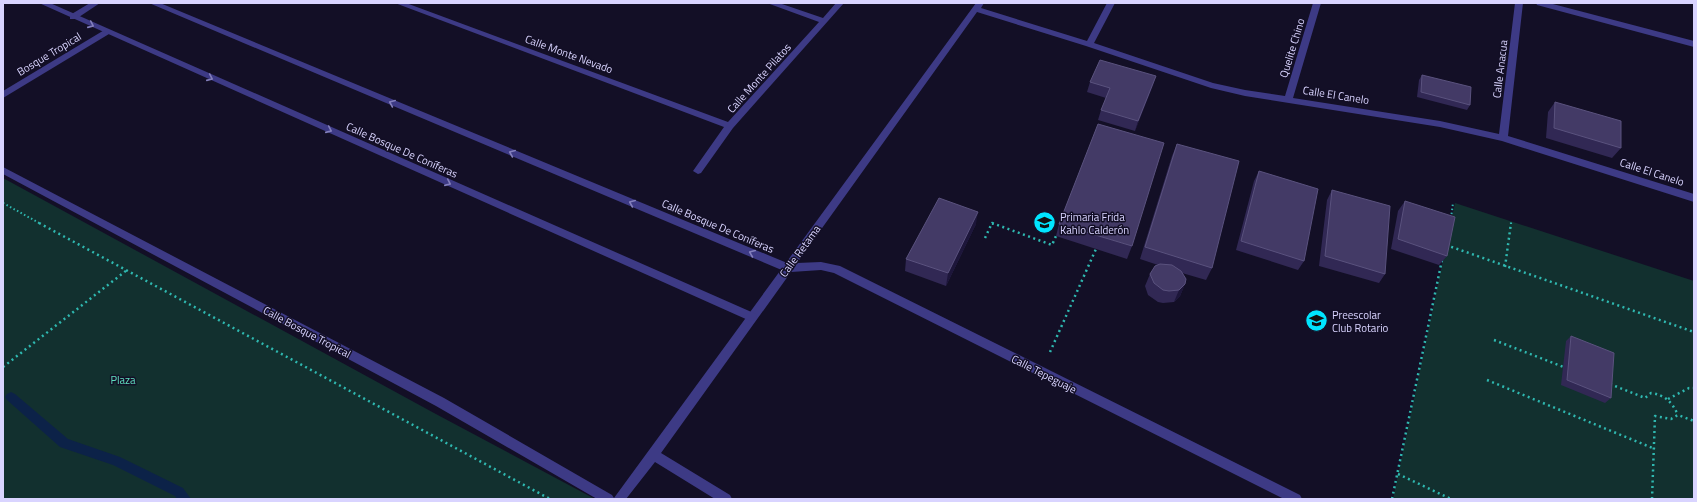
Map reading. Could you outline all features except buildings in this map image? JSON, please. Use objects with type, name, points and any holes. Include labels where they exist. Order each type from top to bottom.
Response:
[{"type":"street","name":"Calle Bosque De Coníferas","points":[[43,3],[752,317]]},
{"type":"street","points":[[73,17],[96,3]]},
{"type":"street","name":"Calle Bosque De Coníferas","points":[[152,3],[788,268]]},
{"type":"street","name":"Calle Monte Nevado","points":[[400,3],[730,126]]},
{"type":"street","points":[[771,3],[825,21]]},
{"type":"street","name":"Calle Monte Pilatos","points":[[698,171],[730,126],[840,3]]},
{"type":"street","points":[[1089,44],[1111,3]]},
{"type":"street","name":"Quelite Chino","points":[[1288,100],[1317,3]]},
{"type":"street","name":"Calle Anacua","points":[[1502,138],[1519,3]]},
{"type":"street","points":[[1540,3],[1694,44]]},
{"type":"street","name":"Calle Retama","points":[[618,499],[653,455],[978,6]]},
{"type":"street","name":"Calle El Canelo","points":[[978,6],[1211,85],[1245,93],[1440,124],[1502,138],[1694,198]]},
{"type":"street","name":"Bosque Tropical","points":[[3,95],[106,32]]},
{"type":"street","name":"Calle Bosque Tropical","points":[[3,170],[440,402],[608,499]]},
{"type":"street","name":"Calle Tepeguaje","points":[[788,268],[821,266],[836,269],[1041,373],[1296,499]]},
{"type":"street","points":[[653,455],[726,499]]},
{"type":"path","points":[[3,203],[550,499]]},
{"type":"path","points":[[1450,221],[1453,203]]},
{"type":"path","points":[[1505,267],[1511,222]]},
{"type":"path","points":[[985,238],[992,223],[1052,245],[1056,236]]},
{"type":"path","points":[[1444,252],[1447,239]]},
{"type":"path","points":[[1445,245],[1694,332]]},
{"type":"path","points":[[1041,373],[1096,249]]},
{"type":"path","points":[[1392,499],[1442,259]]},
{"type":"path","points":[[3,367],[127,270]]},
{"type":"path","points":[[1494,340],[1573,370]]},
{"type":"path","points":[[1487,380],[1655,449]]},
{"type":"path","points":[[1609,384],[1645,398],[1651,393],[1656,393],[1668,399],[1678,415],[1694,421]]},
{"type":"path","points":[[1668,399],[1689,388],[1694,388]]},
{"type":"path","points":[[1652,499],[1655,416],[1671,419],[1678,415]]},
{"type":"path","points":[[1398,474],[1451,499]]},
{"type":"green space","name":"Plaza","points":[[3,178],[434,413],[595,499],[3,499]]},
{"type":"green space","points":[[1455,203],[1694,281],[1694,499],[1393,499]]},
{"type":"waterway","points":[[11,397],[64,443],[116,461],[179,492],[185,499]]},
{"type":"place","name":"Primaria Frida Kahlo Calderón","points":[[1045,223]]},
{"type":"place","name":"Preescolar Club Rotario","points":[[1316,321]]}]
